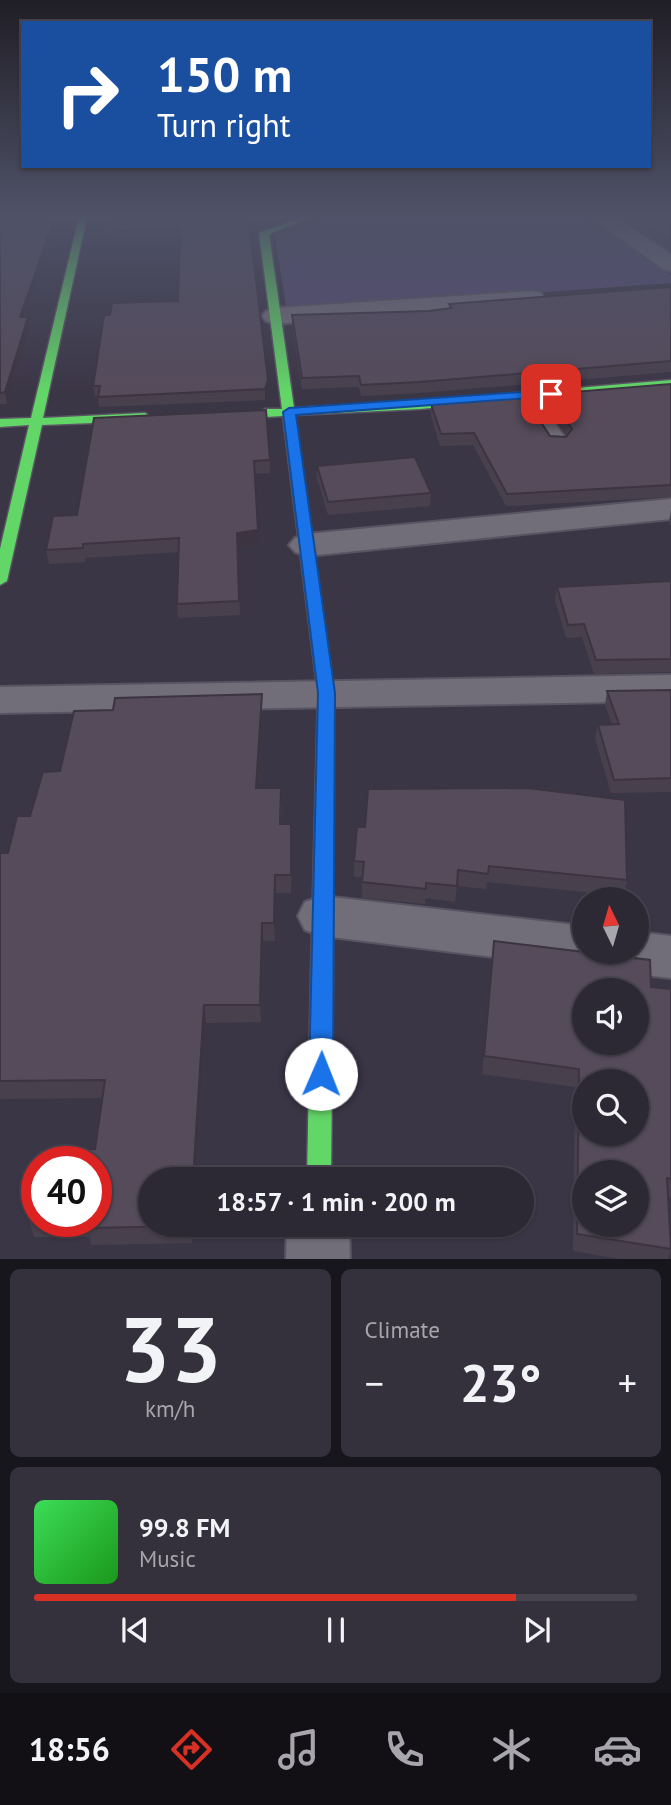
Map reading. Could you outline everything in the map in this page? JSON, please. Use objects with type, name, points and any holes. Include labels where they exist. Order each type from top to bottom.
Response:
[{"type":"street","points":[[0,582],[69,276]]},
{"type":"street","points":[[270,276],[326,693],[319,1167]]},
{"type":"street","points":[[275,316],[562,296]]},
{"type":"street","points":[[249,413],[527,396],[671,383]]},
{"type":"street","points":[[0,423],[156,417]]},
{"type":"street","points":[[307,545],[671,509]]},
{"type":"street","points":[[0,699],[671,688]]},
{"type":"street","points":[[323,916],[572,946]]},
{"type":"street","points":[[649,955],[671,957]]},
{"type":"street","points":[[318,1237],[318,1259]]},
{"type":"lane","points":[[527,396],[558,442]]},
{"type":"shaded area","points":[[281,276],[671,276],[671,283],[297,310],[286,308]]},
{"type":"building","points":[[0,276],[34,276],[20,317],[28,317],[5,392],[0,393]]},
{"type":"building","points":[[179,276],[255,276],[268,380],[265,389],[98,397],[100,386],[93,386],[104,315],[110,315],[112,303],[178,301]]},
{"type":"building","points":[[671,287],[671,361],[361,385],[359,376],[302,378],[292,315],[429,311],[452,308],[449,304]]},
{"type":"building","points":[[671,384],[671,485],[507,494],[474,433],[441,434],[431,404],[524,396],[550,436],[566,437],[572,429],[548,394]]},
{"type":"building","points":[[266,410],[270,460],[254,461],[258,530],[237,533],[239,601],[177,604],[179,538],[83,544],[83,548],[46,550],[53,516],[77,515],[94,418]]},
{"type":"building","points":[[415,457],[431,493],[328,502],[317,466]]},
{"type":"building","points":[[671,581],[671,659],[596,660],[584,624],[568,625],[557,587]]},
{"type":"building","points":[[671,690],[671,778],[614,780],[598,725],[619,724],[607,691]]},
{"type":"building","points":[[262,694],[256,788],[281,788],[280,824],[291,824],[291,875],[275,875],[274,923],[262,923],[260,1005],[204,1005],[194,1167],[138,1167],[138,1227],[112,1228],[112,1146],[95,1146],[105,1080],[0,1081],[0,853],[8,853],[17,816],[30,816],[43,772],[60,771],[74,711],[113,710],[115,698]]},
{"type":"building","points":[[528,788],[625,800],[627,880],[489,866],[488,874],[458,870],[457,886],[426,883],[426,889],[362,882],[364,862],[354,861],[357,827],[365,827],[368,789]]},
{"type":"building","points":[[494,941],[572,950],[572,964],[649,964],[650,960],[651,987],[671,989],[671,1179],[667,1178],[671,1249],[596,1237],[649,1237],[649,1160],[578,1160],[578,1146],[649,1146],[649,1069],[579,1069],[484,1056]]},
{"type":"traffic: fast","points":[[0,581],[70,276]]},
{"type":"traffic: fast","points":[[270,276],[323,670]]},
{"type":"traffic: fast","points":[[265,413],[420,405],[671,383]]},
{"type":"traffic: fast","points":[[0,423],[145,417]]},
{"type":"traffic: fast","points":[[319,1167],[322,975]]},
{"type":"traffic: slow","points":[[322,975],[326,693],[323,670]]},
{"type":"route","points":[[321,1074],[326,693],[289,412],[551,394]]}]
